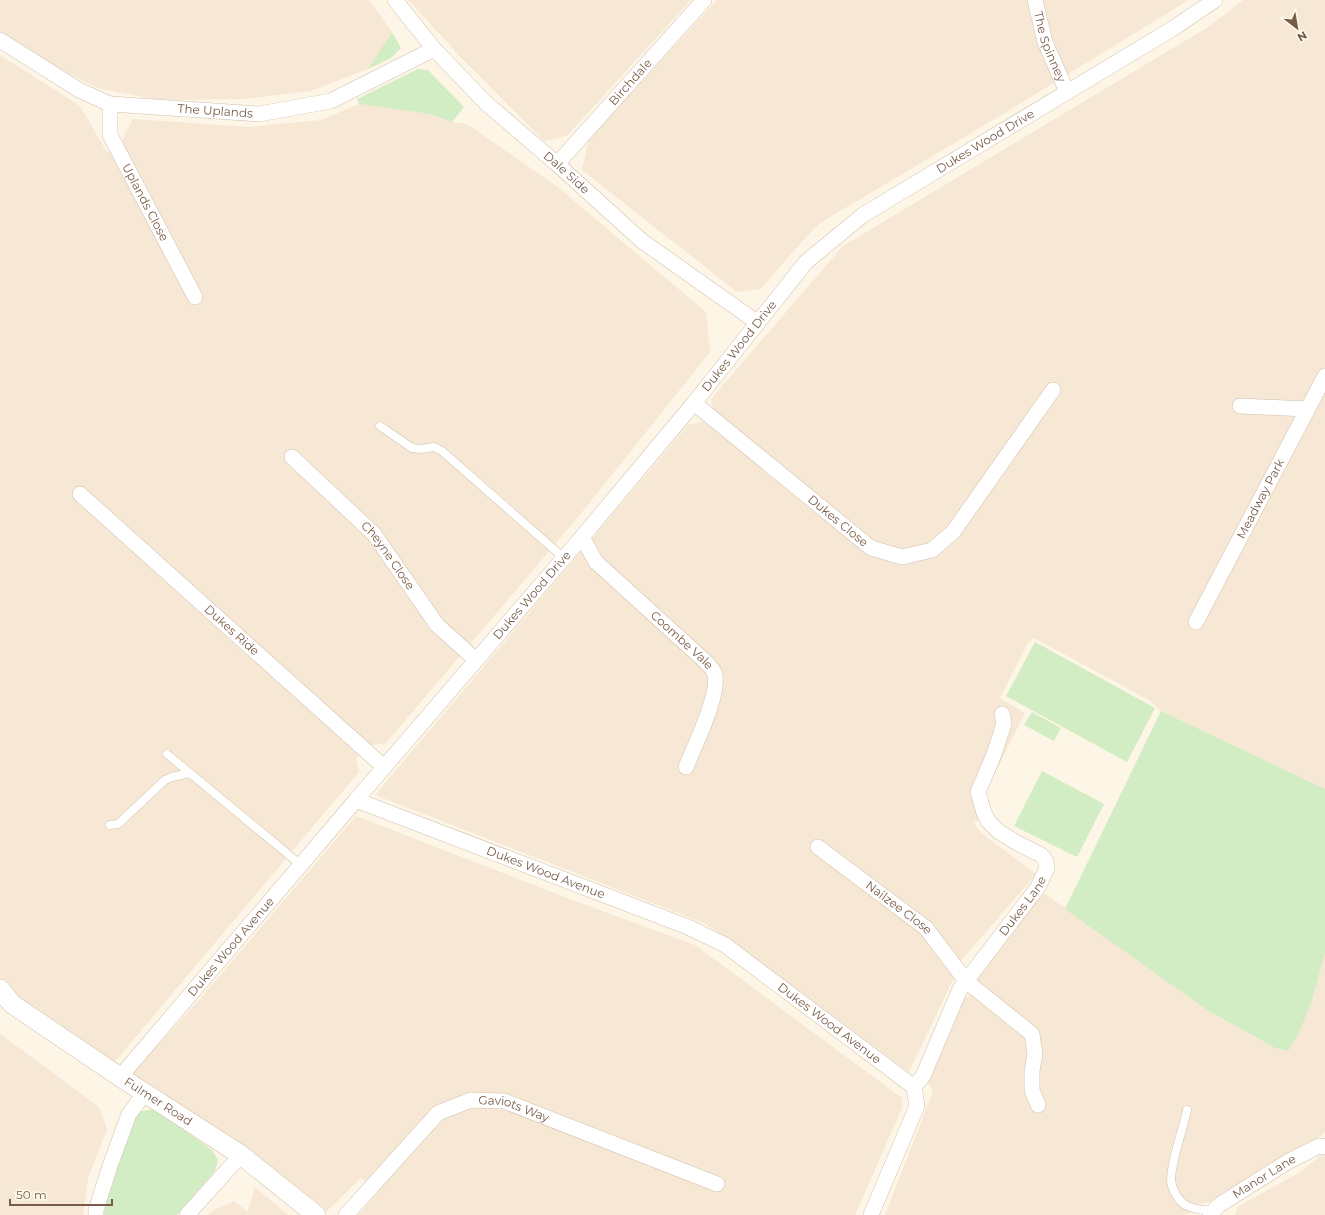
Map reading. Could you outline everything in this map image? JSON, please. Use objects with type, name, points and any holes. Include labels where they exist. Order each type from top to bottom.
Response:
[{"type":"street","name":"Dale Side","points":[[395,0],[434,49],[486,103],[557,164],[642,241],[758,323]]},
{"type":"street","name":"Birchdale","points":[[557,164],[704,0]]},
{"type":"street","name":"The Spinney","points":[[1035,0],[1045,42],[1066,92]]},
{"type":"street","name":"Dukes Wood Drive","points":[[356,800],[582,537],[694,403],[806,262],[863,215],[1172,29],[1215,0]]},
{"type":"street","name":"The Uplands","points":[[0,40],[79,90],[110,104],[258,114],[331,101],[434,49]]},
{"type":"street","name":"Uplands Close","points":[[110,104],[110,135],[195,297]]},
{"type":"street","name":"Meadway Park","points":[[1196,622],[1325,376]]},
{"type":"street","name":"Dukes Close","points":[[694,403],[871,548],[902,557],[932,550],[953,532],[1053,390]]},
{"type":"street","points":[[1240,406],[1307,409]]},
{"type":"street","name":"Cheyne Close","points":[[292,457],[374,534],[437,625],[476,660]]},
{"type":"street","name":"Dukes Ride","points":[[80,494],[384,767]]},
{"type":"street","name":"Coombe Vale","points":[[582,537],[596,562],[706,662],[714,672],[714,687],[711,703],[686,767]]},
{"type":"street","name":"Dukes Lane","points":[[914,1087],[923,1076],[960,990],[1038,887],[1047,868],[1046,861],[1041,856],[998,831],[984,813],[981,803],[978,792],[993,757],[1001,733],[1004,723],[1002,714]]},
{"type":"street","name":"Dukes Wood Avenue","points":[[120,1077],[356,800],[688,926],[725,945],[914,1087]]},
{"type":"street","name":"Nailzee Close","points":[[818,847],[926,928],[966,981],[1032,1034],[1035,1054],[1032,1071],[1032,1090],[1038,1105]]},
{"type":"street","name":"Fulmer Road","points":[[0,989],[12,1004],[241,1156],[307,1210]]},
{"type":"street","points":[[871,1215],[917,1106],[914,1087]]},
{"type":"street","points":[[96,1215],[96,1210],[110,1166],[129,1114],[145,1093]]},
{"type":"street","name":"Gaviots Way","points":[[346,1215],[438,1113],[471,1100],[504,1101],[717,1184]]},
{"type":"street","name":"Manor Lane","points":[[1212,1213],[1219,1205],[1289,1161],[1319,1146],[1324,1147]]},
{"type":"street","points":[[187,1215],[241,1156]]},
{"type":"lane","points":[[380,426],[412,448],[421,449],[434,447],[442,451],[564,558]]},
{"type":"lane","points":[[168,754],[301,864]]},
{"type":"lane","points":[[110,825],[118,824],[165,780],[190,773]]},
{"type":"lane","points":[[1188,1110],[1175,1158],[1171,1180],[1173,1190],[1179,1200],[1185,1205],[1212,1213]]},
{"type":"shaded area","points":[[0,0],[369,0],[392,32],[368,69],[311,91],[244,99],[159,100],[97,88],[33,55],[0,32]]},
{"type":"shaded area","points":[[408,0],[691,0],[567,136],[544,141],[458,54]]},
{"type":"shaded area","points":[[717,0],[1189,0],[1003,114],[820,223],[761,289],[737,292],[582,170],[589,138]]},
{"type":"shaded area","points":[[1243,0],[1325,0],[1325,789],[1161,711],[1149,700],[1034,638],[1027,644],[1000,698],[1025,713],[983,797],[988,813],[974,823],[981,833],[1036,874],[954,969],[956,973],[909,1072],[706,924],[375,795],[688,425],[704,421],[713,411],[711,399],[843,246],[1210,26]]},
{"type":"shaded area","points":[[0,55],[80,106],[107,152],[121,142],[133,119],[249,127],[321,120],[359,104],[430,114],[452,122],[467,124],[555,185],[706,312],[710,352],[574,522],[386,743],[366,746],[356,760],[359,772],[117,1059],[110,1065],[12,995],[0,980]]},
{"type":"shaded area","points":[[356,816],[575,901],[695,945],[902,1098],[902,1108],[855,1215],[358,1215],[379,1191],[361,1178],[325,1213],[131,1075],[199,1000]]},
{"type":"shaded area","points":[[1044,893],[1207,1010],[1275,1048],[1287,1051],[1298,1035],[1311,1004],[1325,953],[1325,1132],[1303,1153],[1217,1200],[1193,1206],[1194,1211],[1185,1215],[885,1215],[933,1091],[927,1080],[959,998],[968,997],[975,986],[971,974]]},
{"type":"shaded area","points":[[0,1034],[99,1107],[107,1129],[88,1178],[83,1215],[0,1215]]},
{"type":"shaded area","points":[[1325,1152],[1325,1215],[1235,1215],[1237,1207],[1302,1171]]},
{"type":"shaded area","points":[[255,1187],[288,1215],[208,1215],[212,1211],[234,1201],[248,1212]]},
{"type":"green space","points":[[392,32],[401,48],[391,58],[368,69]]},
{"type":"green space","points":[[418,69],[428,70],[464,107],[452,122],[430,114],[359,104],[357,99]]},
{"type":"green space","points":[[1035,642],[1155,708],[1127,762],[1006,696]]},
{"type":"green space","points":[[1161,711],[1325,789],[1325,953],[1311,1004],[1298,1035],[1288,1051],[1275,1048],[1207,1010],[1065,909]]},
{"type":"green space","points":[[1032,712],[1061,728],[1054,741],[1024,725]]},
{"type":"green space","points":[[1042,771],[1104,804],[1077,857],[1014,826]]},
{"type":"green space","points":[[155,1109],[212,1150],[218,1160],[215,1171],[177,1215],[104,1215],[105,1198],[138,1112]]}]
